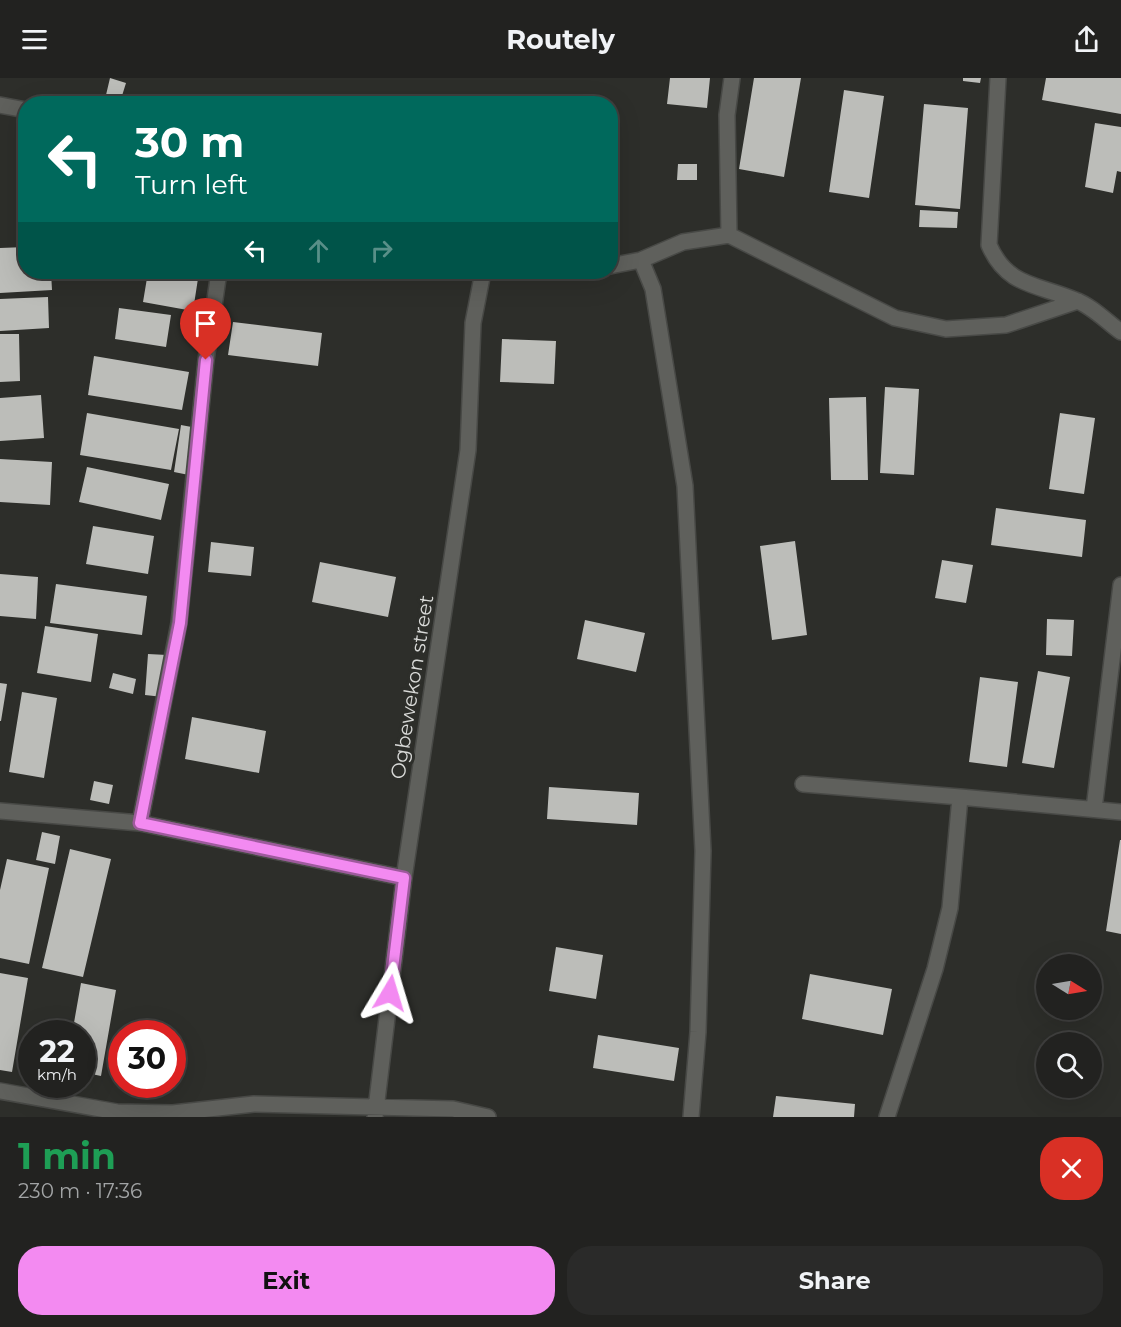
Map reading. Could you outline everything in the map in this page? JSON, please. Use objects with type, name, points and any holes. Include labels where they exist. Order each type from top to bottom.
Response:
[{"type":"street","points":[[729,235],[727,115],[732,78]]},
{"type":"street","points":[[998,78],[989,245],[997,262],[1014,279],[1078,300],[1121,332]]},
{"type":"street","points":[[0,105],[18,108]]},
{"type":"street","points":[[618,264],[641,260],[683,242],[729,235],[895,318],[946,329],[1006,326],[1078,300]]},
{"type":"street","points":[[641,260],[653,289],[685,486],[703,851],[698,1032],[691,1117]]},
{"type":"street","points":[[140,823],[180,623],[206,360],[218,279]]},
{"type":"street","name":"Ogbewekon street","points":[[375,1113],[404,878],[468,450],[473,323],[482,279]]},
{"type":"street","points":[[1094,809],[1121,585]]},
{"type":"street","points":[[803,784],[1121,812]]},
{"type":"street","points":[[887,1117],[935,969],[950,908],[960,797]]},
{"type":"street","points":[[0,811],[140,823],[404,878]]},
{"type":"street","points":[[0,1091],[117,1112],[173,1113],[254,1104],[375,1113],[453,1110],[488,1117]]},
{"type":"building","points":[[110,78],[126,83],[122,96],[106,95]]},
{"type":"building","points":[[670,78],[710,78],[707,108],[667,104]]},
{"type":"building","points":[[754,78],[801,78],[784,177],[739,169]]},
{"type":"building","points":[[963,78],[981,78],[980,83],[963,81]]},
{"type":"building","points":[[1046,78],[1121,78],[1121,114],[1042,100]]},
{"type":"building","points":[[844,90],[884,96],[869,198],[829,192]]},
{"type":"building","points":[[924,104],[968,108],[960,209],[915,205]]},
{"type":"building","points":[[1095,123],[1121,127],[1121,172],[1117,171],[1113,193],[1085,187]]},
{"type":"building","points":[[678,164],[697,164],[697,180],[677,180]]},
{"type":"building","points":[[920,210],[958,212],[957,228],[919,227]]},
{"type":"building","points":[[18,247],[18,279],[51,279],[52,290],[0,293],[0,248]]},
{"type":"building","points":[[147,279],[198,279],[193,311],[143,302]]},
{"type":"building","points":[[48,297],[49,328],[0,331],[0,299]]},
{"type":"building","points":[[119,308],[171,315],[166,347],[115,339]]},
{"type":"building","points":[[233,322],[322,333],[318,366],[228,355]]},
{"type":"building","points":[[0,334],[19,334],[20,381],[0,382]]},
{"type":"building","points":[[502,339],[556,341],[554,384],[500,382]]},
{"type":"building","points":[[94,356],[189,372],[182,410],[88,395]]},
{"type":"building","points":[[885,387],[919,389],[914,475],[880,473]]},
{"type":"building","points":[[41,395],[44,438],[0,441],[0,398]]},
{"type":"building","points":[[866,397],[868,480],[831,480],[829,398]]},
{"type":"building","points":[[87,413],[179,429],[171,470],[80,455]]},
{"type":"building","points":[[1060,413],[1095,418],[1084,494],[1049,489]]},
{"type":"building","points":[[181,425],[197,428],[189,475],[174,472]]},
{"type":"building","points":[[0,459],[52,462],[50,505],[0,502]]},
{"type":"building","points":[[87,467],[169,484],[161,520],[79,502]]},
{"type":"building","points":[[996,508],[1086,520],[1082,557],[991,545]]},
{"type":"building","points":[[93,526],[154,536],[148,574],[86,564]]},
{"type":"building","points":[[795,541],[807,635],[772,640],[760,546]]},
{"type":"building","points":[[211,542],[254,547],[251,576],[208,572]]},
{"type":"building","points":[[942,560],[973,565],[966,603],[935,598]]},
{"type":"building","points":[[320,562],[396,577],[388,617],[312,602]]},
{"type":"building","points":[[0,574],[38,577],[36,619],[0,616]]},
{"type":"building","points":[[56,584],[147,596],[142,635],[50,623]]},
{"type":"building","points":[[1047,619],[1074,620],[1072,656],[1046,655]]},
{"type":"building","points":[[585,620],[645,633],[636,672],[577,659]]},
{"type":"building","points":[[45,626],[98,634],[91,682],[37,673]]},
{"type":"building","points":[[148,654],[167,655],[163,697],[145,695]]},
{"type":"building","points":[[1038,671],[1070,677],[1054,768],[1022,763]]},
{"type":"building","points":[[113,673],[136,679],[133,694],[109,688]]},
{"type":"building","points":[[980,677],[1018,682],[1007,767],[969,762]]},
{"type":"building","points":[[0,683],[7,684],[1,721],[0,721]]},
{"type":"building","points":[[22,692],[57,698],[44,778],[9,772]]},
{"type":"building","points":[[192,717],[266,731],[259,773],[185,759]]},
{"type":"building","points":[[94,781],[113,785],[109,804],[90,800]]},
{"type":"building","points":[[549,787],[639,793],[637,825],[547,819]]},
{"type":"building","points":[[42,832],[60,836],[55,864],[36,860]]},
{"type":"building","points":[[1121,840],[1121,934],[1106,931]]},
{"type":"building","points":[[70,849],[111,859],[83,977],[42,968]]},
{"type":"building","points":[[7,859],[49,868],[29,964],[0,958],[0,890]]},
{"type":"building","points":[[556,947],[603,955],[596,999],[549,991]]},
{"type":"building","points":[[0,973],[28,978],[21,1020],[18,1020],[18,1037],[12,1072],[0,1070]]},
{"type":"building","points":[[810,974],[892,989],[883,1035],[802,1019]]},
{"type":"building","points":[[81,983],[116,990],[111,1020],[108,1020],[108,1036],[101,1076],[96,1075],[96,1020],[74,1020]]},
{"type":"building","points":[[598,1035],[679,1048],[674,1081],[593,1068]]},
{"type":"building","points":[[776,1096],[855,1104],[854,1117],[773,1117]]},
{"type":"route","points":[[206,360],[180,623],[140,823],[404,878],[390,993]]}]
